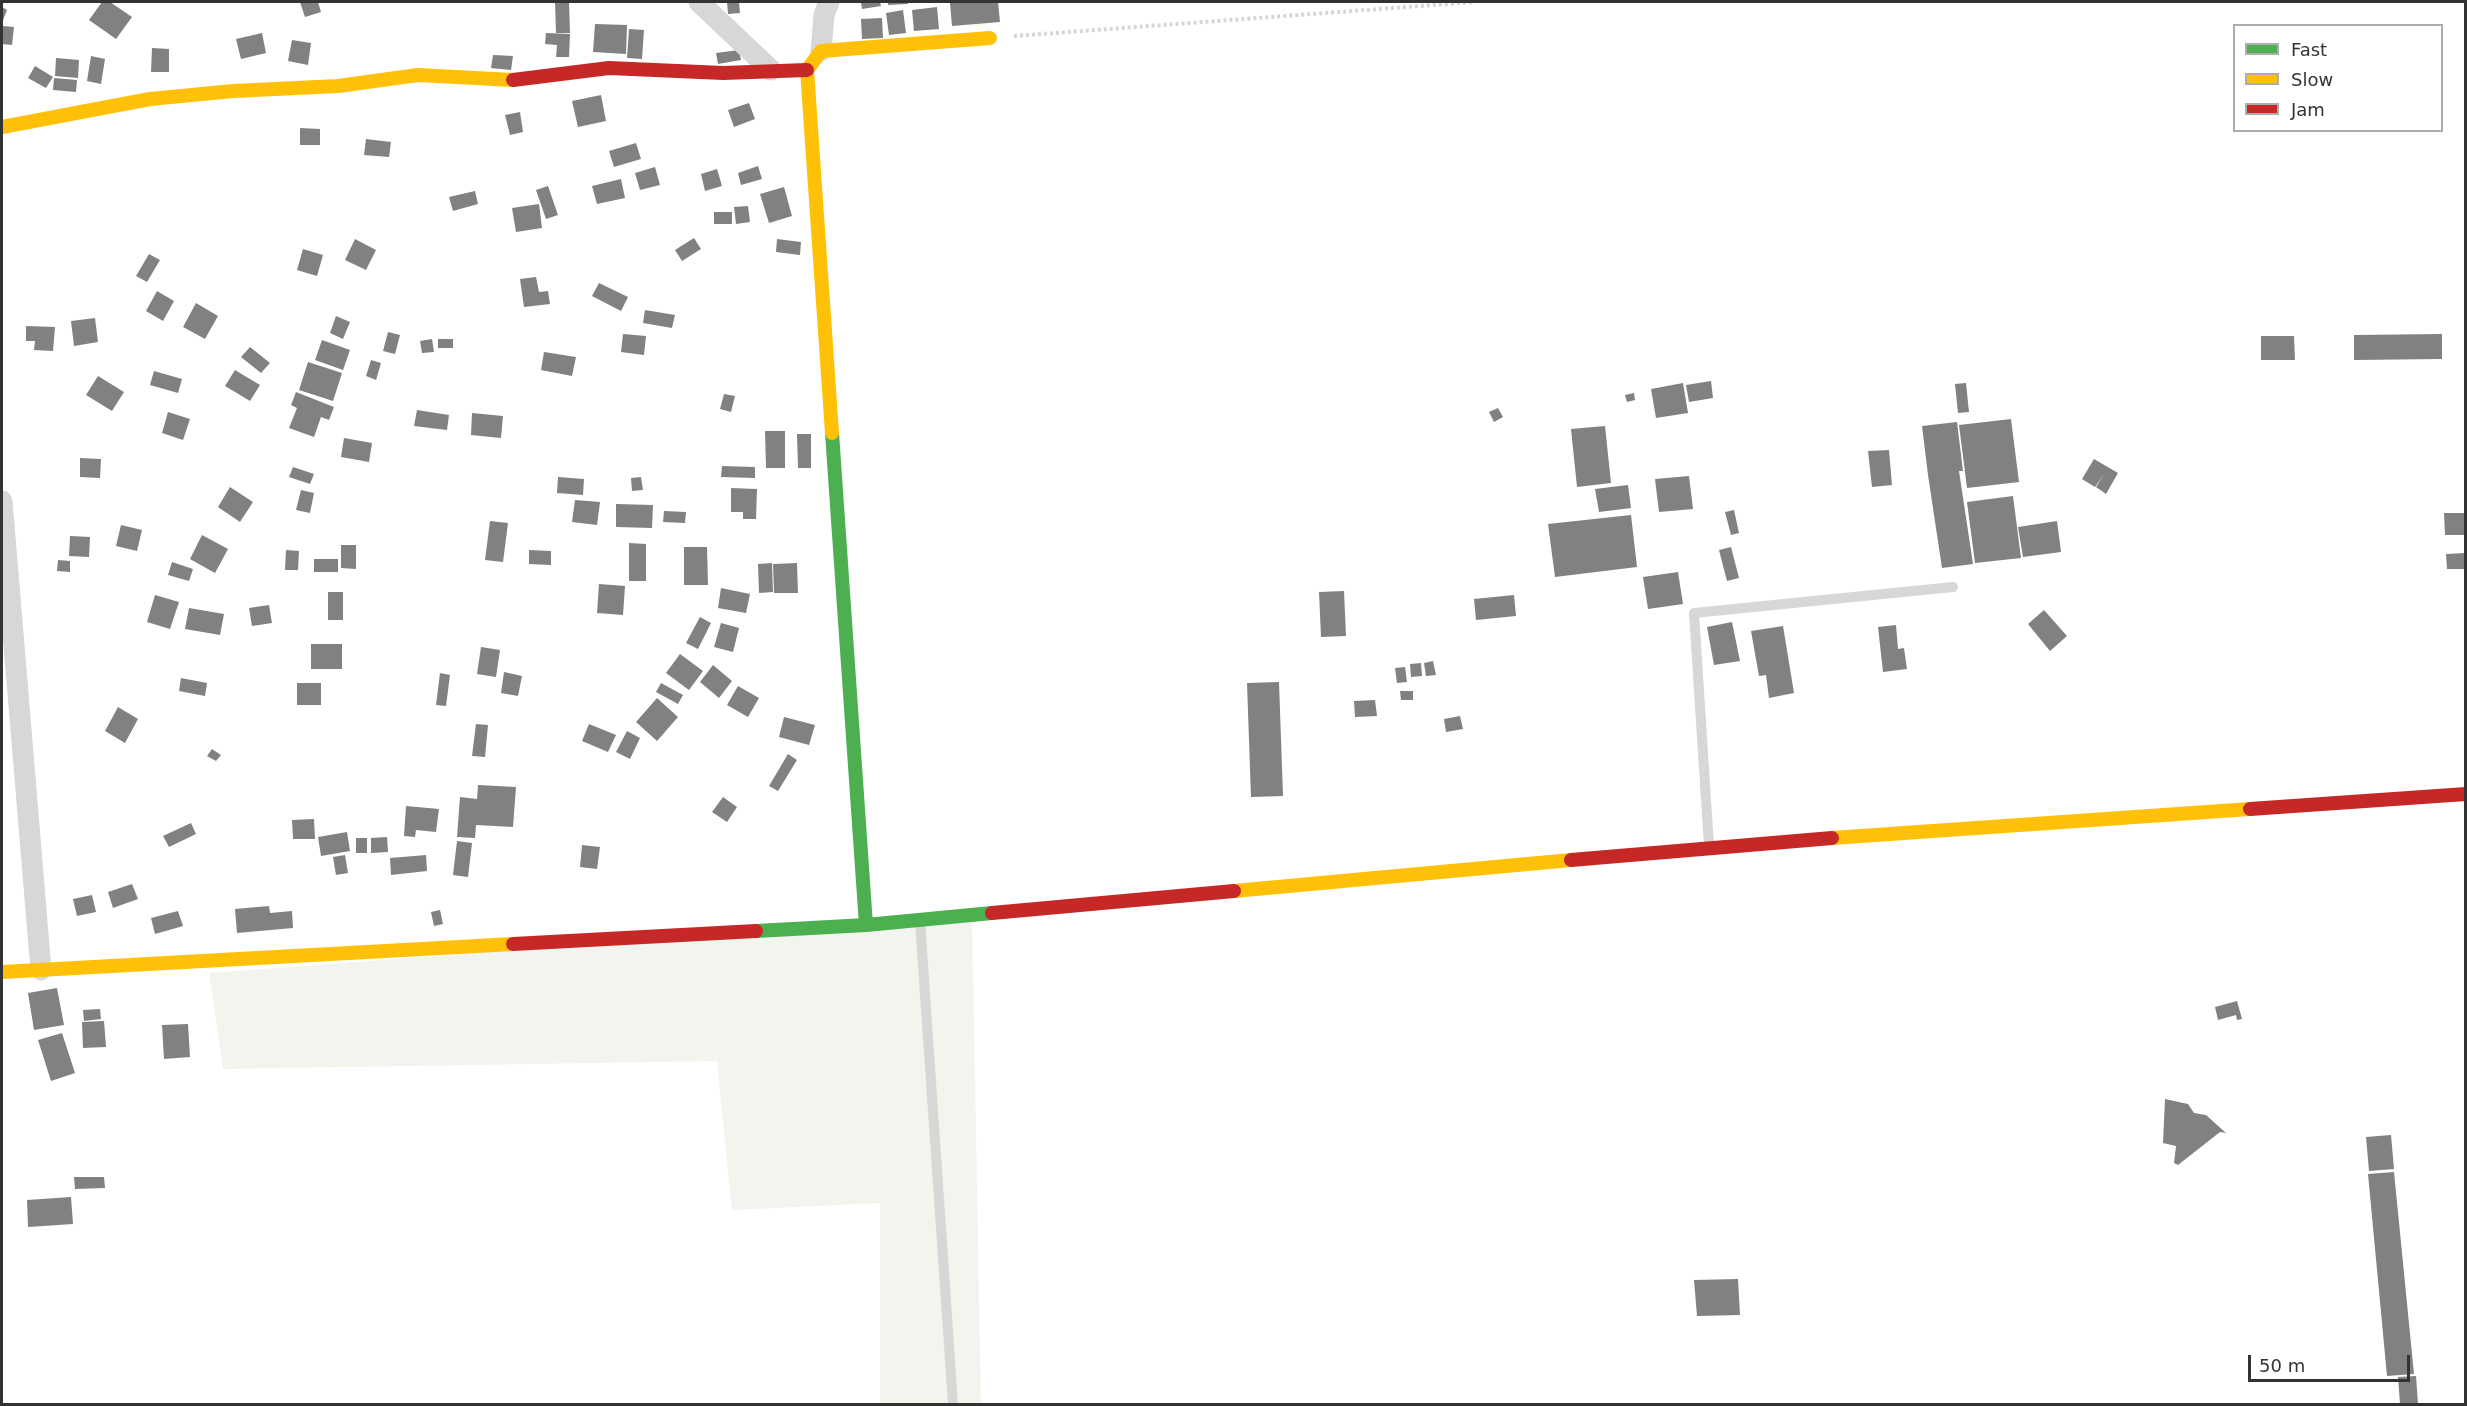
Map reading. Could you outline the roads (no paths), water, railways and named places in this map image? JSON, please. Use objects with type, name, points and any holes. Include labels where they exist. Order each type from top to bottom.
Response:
[{"type":"main road","points":[[866,925],[807,70],[821,51],[990,38]]},
{"type":"main road","points":[[2,127],[150,99],[233,91],[338,86],[418,75],[510,80],[609,68],[723,73],[807,70]]},
{"type":"main road","points":[[2,972],[866,925],[1710,847],[2466,794]]},
{"type":"street","points":[[699,2],[771,70]]},
{"type":"street","points":[[821,51],[824,15],[829,2]]},
{"type":"street","points":[[2,501],[41,970]]},
{"type":"lane","points":[[1710,847],[1694,613],[1953,587]]},
{"type":"lane","points":[[920,921],[953,1404]]}]
